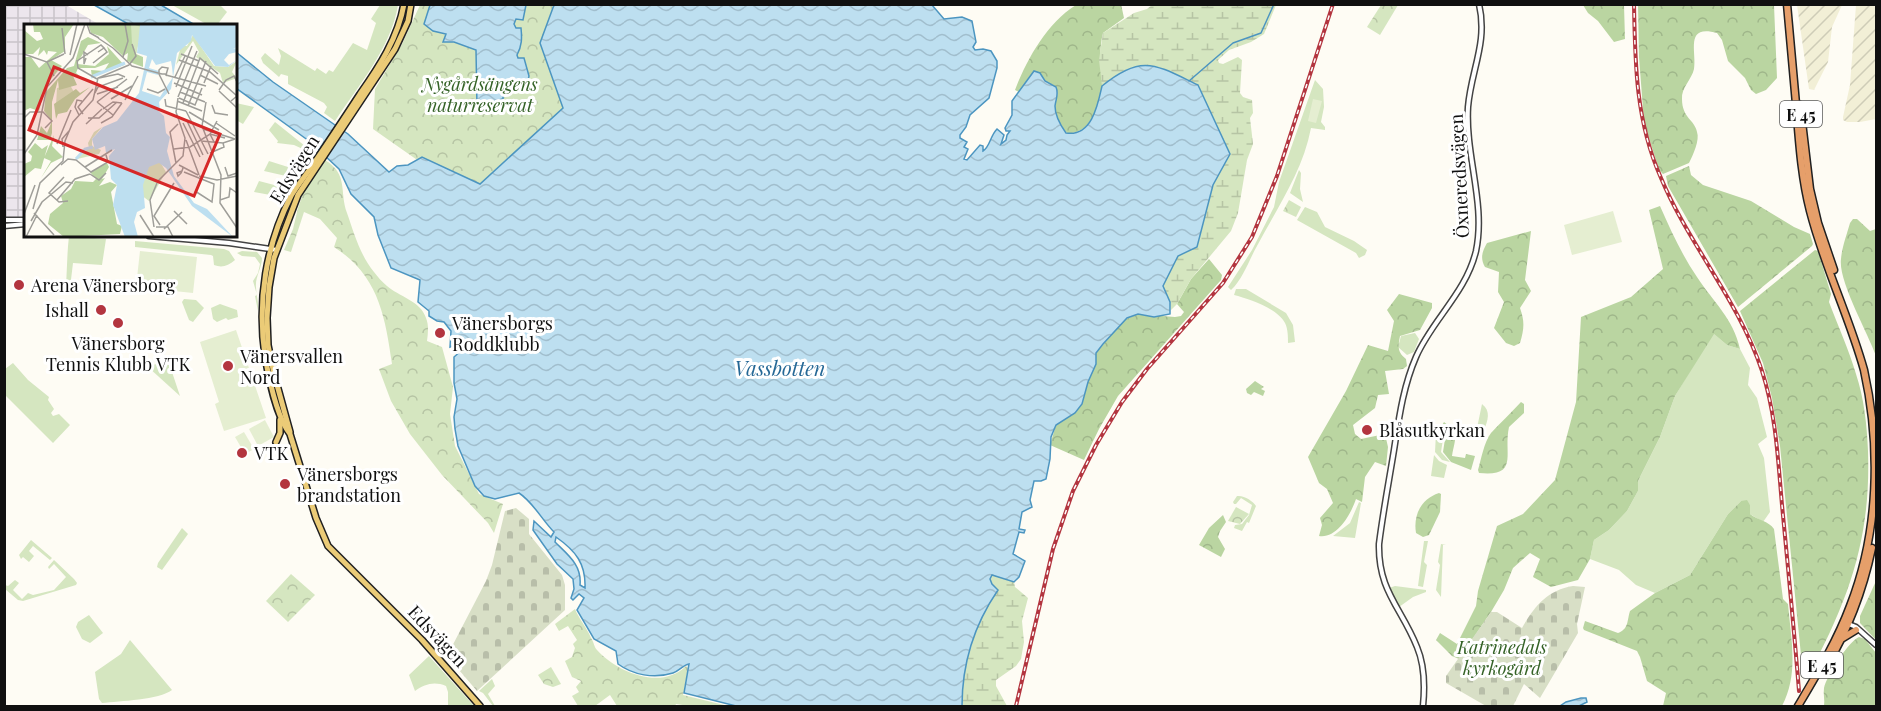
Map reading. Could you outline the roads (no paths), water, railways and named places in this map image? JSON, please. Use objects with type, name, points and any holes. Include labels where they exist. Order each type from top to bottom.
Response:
[{"type":"highway","name":"E 45","points":[[1789,4],[1810,189],[1823,238],[1862,352],[1876,421]]},
{"type":"highway","name":"E 45","points":[[1789,4],[1799,136],[1806,189],[1820,244],[1859,354],[1868,389],[1874,426],[1876,488],[1871,531],[1846,623],[1840,640],[1800,706]]},
{"type":"highway","name":"E 45","points":[[1800,706],[1846,623],[1866,574],[1876,515]]},
{"type":"highway","points":[[1840,640],[1857,630]]},
{"type":"main road","name":"Edsvägen","points":[[345,121],[385,55],[399,25],[404,4]]},
{"type":"main road","name":"Edsvägen","points":[[290,434],[286,429],[271,383],[264,346],[264,283],[273,249],[292,195],[395,49],[408,21],[411,4]]},
{"type":"main road","name":"Edsvägen","points":[[273,249],[267,318],[268,345],[290,434],[316,518],[328,546],[422,639],[480,706]]},
{"type":"main road","points":[[276,442],[280,430],[279,409]]},
{"type":"street","name":"Öxneredsvägen","points":[[1423,706],[1425,683],[1423,665],[1416,645],[1384,584],[1379,544],[1400,407],[1409,375],[1424,341],[1464,283],[1477,247],[1478,222],[1468,115],[1470,89],[1482,42],[1479,4]]},
{"type":"street","points":[[4,220],[24,220]]},
{"type":"street","points":[[4,226],[24,224]]},
{"type":"street","points":[[160,237],[273,249]]},
{"type":"street","points":[[1846,623],[1854,625],[1876,645]]},
{"type":"water","points":[[94,5],[161,5],[193,24],[128,24]]},
{"type":"water","points":[[430,5],[526,5],[523,20],[516,19],[514,24],[516,28],[521,28],[521,42],[517,55],[518,58],[524,58],[529,76],[527,85],[503,99],[493,101],[493,103],[487,102],[477,108],[476,50],[454,42],[443,42],[446,34],[433,31],[424,24]]},
{"type":"water","name":"Vassbotten","points":[[554,5],[932,5],[944,19],[962,17],[972,21],[976,42],[973,47],[975,50],[991,51],[997,61],[989,98],[970,115],[960,135],[960,138],[967,142],[964,147],[968,149],[964,159],[967,160],[980,145],[983,146],[983,151],[985,149],[997,129],[1004,135],[1001,144],[1006,140],[1010,131],[1006,131],[1005,128],[1012,115],[1012,101],[1034,71],[1040,73],[1045,81],[1056,87],[1056,113],[1066,133],[1075,133],[1088,125],[1096,110],[1102,86],[1128,69],[1139,66],[1160,68],[1198,85],[1230,154],[1213,185],[1197,247],[1178,256],[1163,286],[1170,302],[1170,314],[1154,317],[1138,314],[1127,318],[1096,353],[1096,364],[1082,404],[1075,413],[1056,425],[1051,437],[1046,479],[1034,481],[1030,500],[1032,507],[1022,512],[1019,529],[1025,530],[1024,533],[1019,532],[1013,554],[1025,561],[1019,577],[1014,582],[992,575],[990,579],[998,590],[982,617],[971,645],[964,675],[962,706],[736,706],[684,693],[689,664],[673,673],[651,676],[637,673],[618,664],[616,651],[594,639],[577,610],[584,598],[579,594],[573,600],[571,598],[574,589],[573,579],[557,564],[533,530],[534,521],[551,537],[554,532],[529,501],[519,493],[495,499],[484,496],[475,486],[458,446],[455,429],[457,399],[454,383],[454,357],[462,350],[462,346],[460,343],[450,347],[451,331],[444,322],[429,316],[429,311],[418,302],[420,280],[391,268],[378,235],[374,217],[351,194],[339,169],[309,141],[237,89],[237,53],[273,82],[348,134],[389,172],[397,166],[408,165],[422,157],[480,184],[563,108],[540,43]],"holes":[[[556,537],[574,553],[582,565],[585,588],[580,585],[576,566],[555,542]]]},
{"type":"water","points":[[1586,698],[1587,702],[1579,706],[1560,706],[1566,702]]},
{"type":"waterway","points":[[1189,81],[1233,43],[1261,33],[1274,4]]},
{"type":"railway","points":[[1016,706],[1053,549],[1073,491],[1096,445],[1122,402],[1147,369],[1223,283],[1252,237],[1277,176],[1333,4]]},
{"type":"railway","points":[[1634,4],[1638,93],[1646,136],[1653,157],[1672,203],[1752,345],[1767,387],[1778,454],[1799,691]]},
{"type":"place","name":"Arena Vänersborg","points":[[19,285]]},
{"type":"place","name":"Ishall","points":[[101,310]]},
{"type":"place","name":"Vänersborg Tennis Klubb VTK","points":[[118,323]]},
{"type":"place","name":"Vänersborgs Roddklubb","points":[[440,333]]},
{"type":"place","name":"Vänersvallen Nord","points":[[228,366]]},
{"type":"place","name":"Blåsutkyrkan","points":[[1367,430]]},
{"type":"place","name":"VTK","points":[[242,453]]},
{"type":"place","name":"Vänersborgs brandstation","points":[[285,484]]},
{"type":"park label","name":"Nygårdsängens naturreservat","points":[[480,94]]},
{"type":"park label","name":"Katrinedals kyrkogård","points":[[1502,657]]}]
